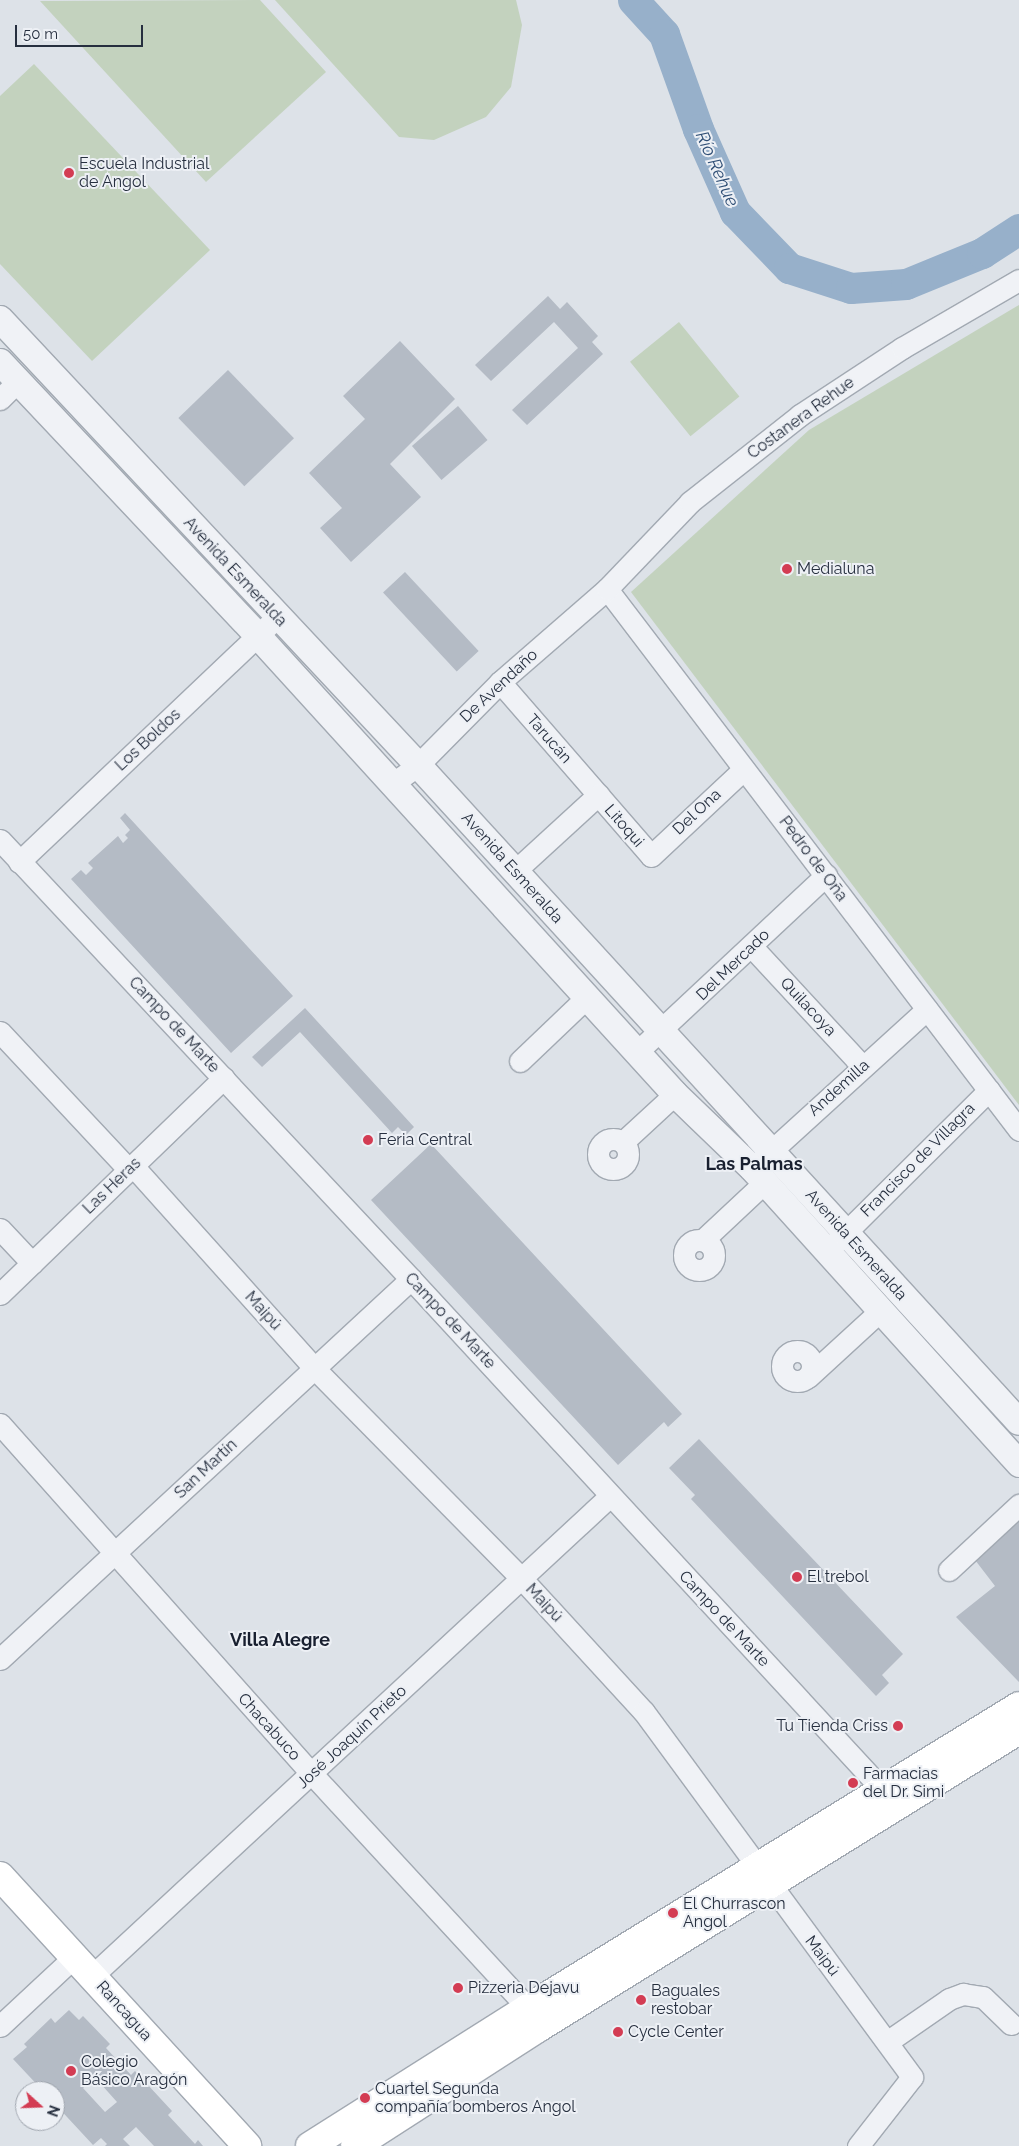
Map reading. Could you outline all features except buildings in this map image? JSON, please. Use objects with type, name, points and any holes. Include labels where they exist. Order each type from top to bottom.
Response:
[{"type":"main road","points":[[310,2146],[533,2018],[764,1877],[890,1798],[1019,1706]]},
{"type":"main road","points":[[890,1798],[1019,1730]]},
{"type":"main road","name":"Rancagua","points":[[0,1876],[247,2146]]},
{"type":"main road","points":[[355,2146],[533,2018]]},
{"type":"street","name":"Costanera Rehue","points":[[607,589],[690,502],[800,414],[902,348],[1019,280]]},
{"type":"street","name":"Avenida Esmeralda","points":[[0,319],[277,617],[418,765],[662,1032],[827,1251],[1019,1464]]},
{"type":"street","name":"Avenida Esmeralda","points":[[0,362],[9,390],[258,636],[588,996],[675,1094],[845,1232],[1019,1422]]},
{"type":"street","name":"De Avendaño","points":[[392,784],[418,765],[500,682],[607,589]]},
{"type":"street","name":"Pedro de Oña","points":[[607,589],[1019,1130]]},
{"type":"street","name":"Los Boldos","points":[[19,862],[277,617]]},
{"type":"street","name":"Tarucán","points":[[500,682],[598,795]]},
{"type":"street","name":"Del Ona","points":[[651,856],[744,769]]},
{"type":"street","name":"Litoqui","points":[[598,795],[651,856]]},
{"type":"street","points":[[508,910],[516,873],[598,795]]},
{"type":"street","name":"Campo de Marte","points":[[0,840],[411,1279],[890,1798]]},
{"type":"street","points":[[479,877],[516,873]]},
{"type":"street","name":"Del Mercado","points":[[638,1052],[662,1032],[826,875]]},
{"type":"street","name":"Quilacoya","points":[[752,947],[863,1067]]},
{"type":"street","points":[[520,1061],[588,996]]},
{"type":"street","name":"Andemilla","points":[[703,1240],[763,1167],[863,1067],[927,1009]]},
{"type":"street","name":"Maipú","points":[[0,1032],[131,1168],[315,1369],[522,1579],[644,1712],[912,2076],[858,2146]]},
{"type":"street","name":"Las Heras","points":[[0,1294],[224,1078]]},
{"type":"street","name":"Francisco de Villagra","points":[[827,1251],[989,1090]]},
{"type":"street","points":[[623,1142],[675,1094]]},
{"type":"street","points":[[0,1229],[32,1264]]},
{"type":"street","name":"San Martín","points":[[0,1660],[411,1279]]},
{"type":"street","points":[[808,1377],[881,1310]]},
{"type":"street","name":"Chacabuco","points":[[0,1424],[312,1774],[533,2018]]},
{"type":"street","name":"José Joaquín Prieto","points":[[0,2026],[83,1967],[312,1774],[610,1496]]},
{"type":"street","points":[[949,1570],[1019,1505]]},
{"type":"street","points":[[887,2042],[949,1999],[963,1994],[983,1997],[1011,2024]]},
{"type":"green space","name":"Escuela Industrial de Angol","points":[[260,0],[326,72],[206,182],[40,1]]},
{"type":"green space","points":[[275,0],[516,0],[522,25],[511,87],[486,117],[434,140],[399,137]]},
{"type":"green space","name":"Escuela Industrial de Angol","points":[[34,64],[210,250],[92,361],[0,264],[0,96]]},
{"type":"green space","points":[[1019,305],[1019,1105],[631,592],[809,430]]},
{"type":"green space","points":[[679,322],[739,397],[690,436],[630,362]]},
{"type":"waterway","name":"Río Rehue","points":[[633,0],[664,34],[698,129],[735,212],[789,268],[851,288],[906,284],[982,253],[1019,229]]},
{"type":"place","name":"Escuela Industrial de Angol","points":[[69,173]]},
{"type":"place","name":"Medialuna","points":[[787,569]]},
{"type":"place","name":"Feria Central","points":[[368,1140]]},
{"type":"place","name":"El trebol","points":[[797,1577]]},
{"type":"place","name":"Tu Tienda Criss","points":[[898,1726]]},
{"type":"place","name":"Farmacias del Dr. Simi","points":[[853,1783]]},
{"type":"place","name":"El Churrascon Angol","points":[[673,1913]]},
{"type":"place","name":"Pizzeria Dejavu","points":[[458,1988]]},
{"type":"place","name":"Baguales restobar","points":[[641,2000]]},
{"type":"place","name":"Cycle Center","points":[[618,2032]]},
{"type":"place","name":"Colegio Básico Aragón","points":[[71,2071]]},
{"type":"place","name":"Cuartel Segunda compañía bomberos Angol","points":[[365,2098]]},
{"type":"district","name":"Las Palmas","points":[[754,1164]]},
{"type":"district","name":"Villa Alegre","points":[[280,1640]]}]
